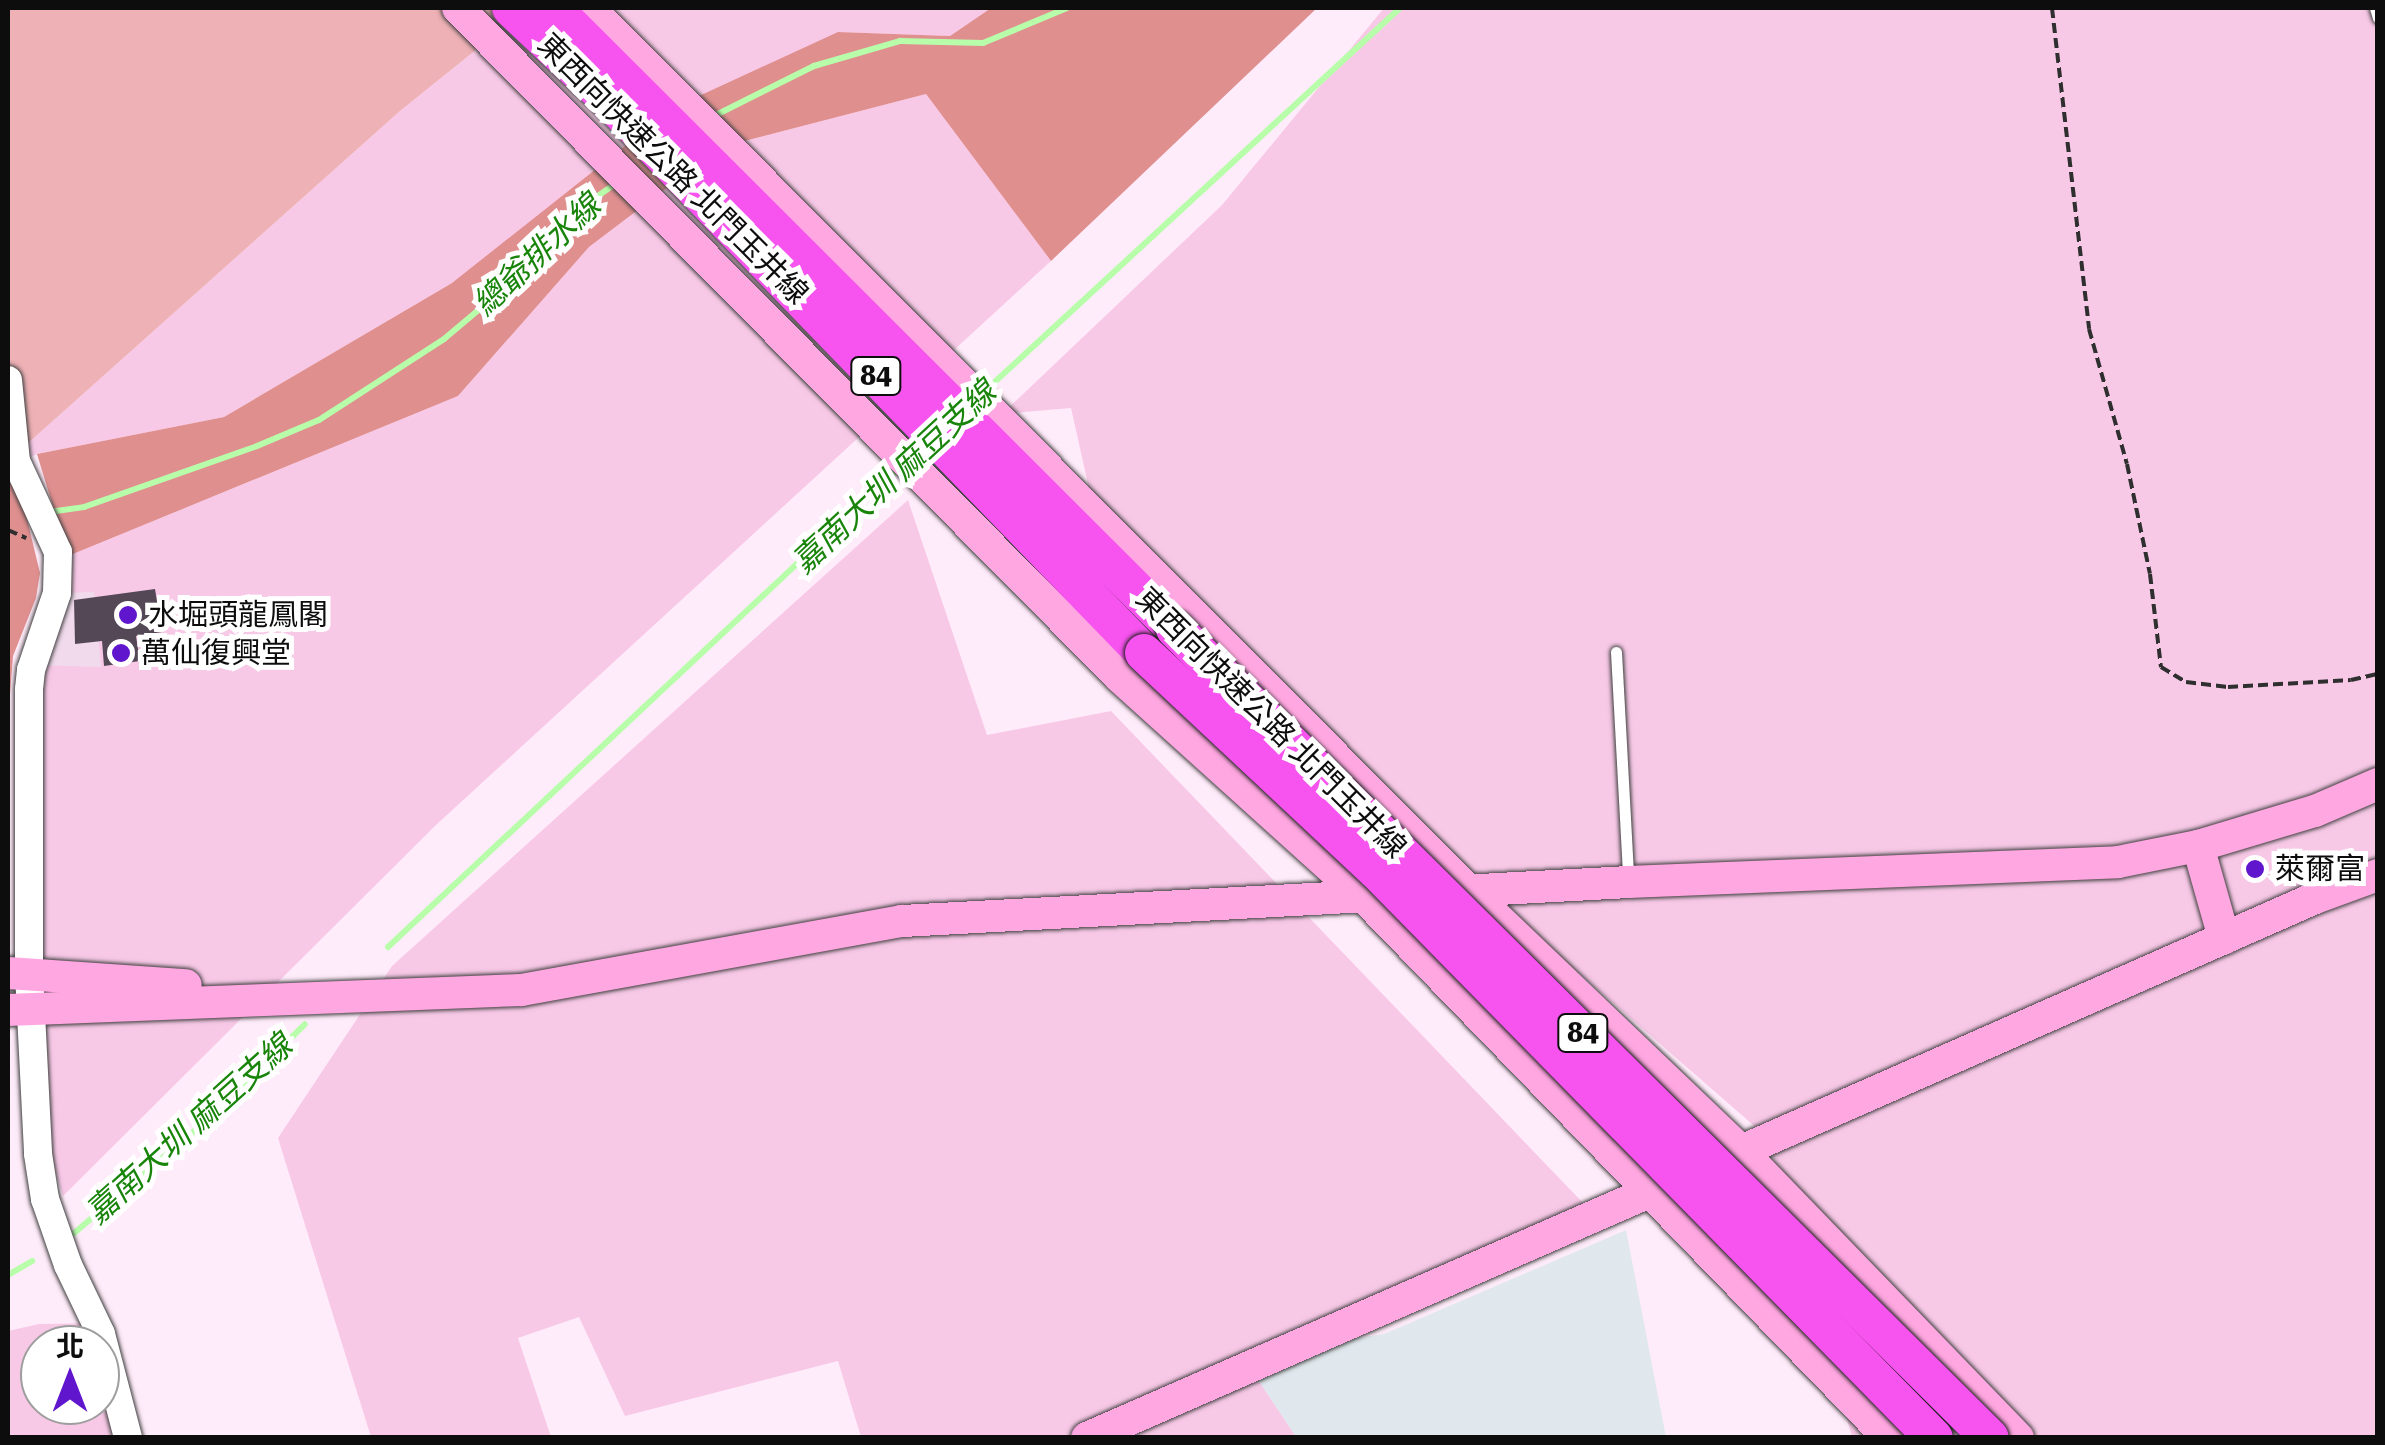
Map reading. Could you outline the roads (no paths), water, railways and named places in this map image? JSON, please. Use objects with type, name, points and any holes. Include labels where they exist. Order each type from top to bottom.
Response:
[{"type":"highway","name":"東西向快速公路 北門玉井線","points":[[512,8],[634,88],[1144,653],[1376,870],[1934,1438]]},
{"type":"highway","name":"東西向快速公路 北門玉井線","points":[[553,8],[1990,1438]]},
{"type":"main road","points":[[458,8],[1120,676],[1364,898],[1654,1191],[1889,1438]]},
{"type":"main road","points":[[589,8],[634,88],[1194,618],[1469,891],[1741,1151],[2018,1438]]},
{"type":"main road","points":[[19,1010],[522,990],[902,921],[1628,882],[2118,862],[2198,846],[2315,811],[2378,784]]},
{"type":"main road","points":[[2198,846],[2224,938]]},
{"type":"main road","points":[[1088,1438],[2224,938],[2378,875]]},
{"type":"main road","points":[[18,974],[340,996]]},
{"type":"street","points":[[8,380],[16,461],[58,552],[57,593],[31,670],[29,690],[19,1010],[45,1199],[68,1265],[100,1334],[128,1438]]},
{"type":"lane","points":[[2374,8],[2378,18]]},
{"type":"lane","points":[[1616,652],[1628,882]]},
{"type":"waterway","name":"總爺排水線","points":[[712,117],[814,66],[900,41],[983,43],[1067,8]]},
{"type":"waterway","name":"嘉南大圳 麻豆支線","points":[[986,390],[1400,8]]},
{"type":"waterway","name":"總爺排水線","points":[[49,512],[84,507],[319,420],[444,339],[507,286],[575,212],[615,184]]},
{"type":"waterway","name":"嘉南大圳 麻豆支線","points":[[388,947],[898,469]]},
{"type":"waterway","name":"嘉南大圳 麻豆支線","points":[[73,1234],[213,1115],[305,1024]]},
{"type":"waterway","name":"嘉南大圳 麻豆支線","points":[[8,1275],[32,1261]]},
{"type":"place","name":"水堀頭龍鳳閣","points":[[128,615]]},
{"type":"place","name":"萬仙復興堂","points":[[121,653]]},
{"type":"place","name":"萊爾富","points":[[2255,869]]}]
